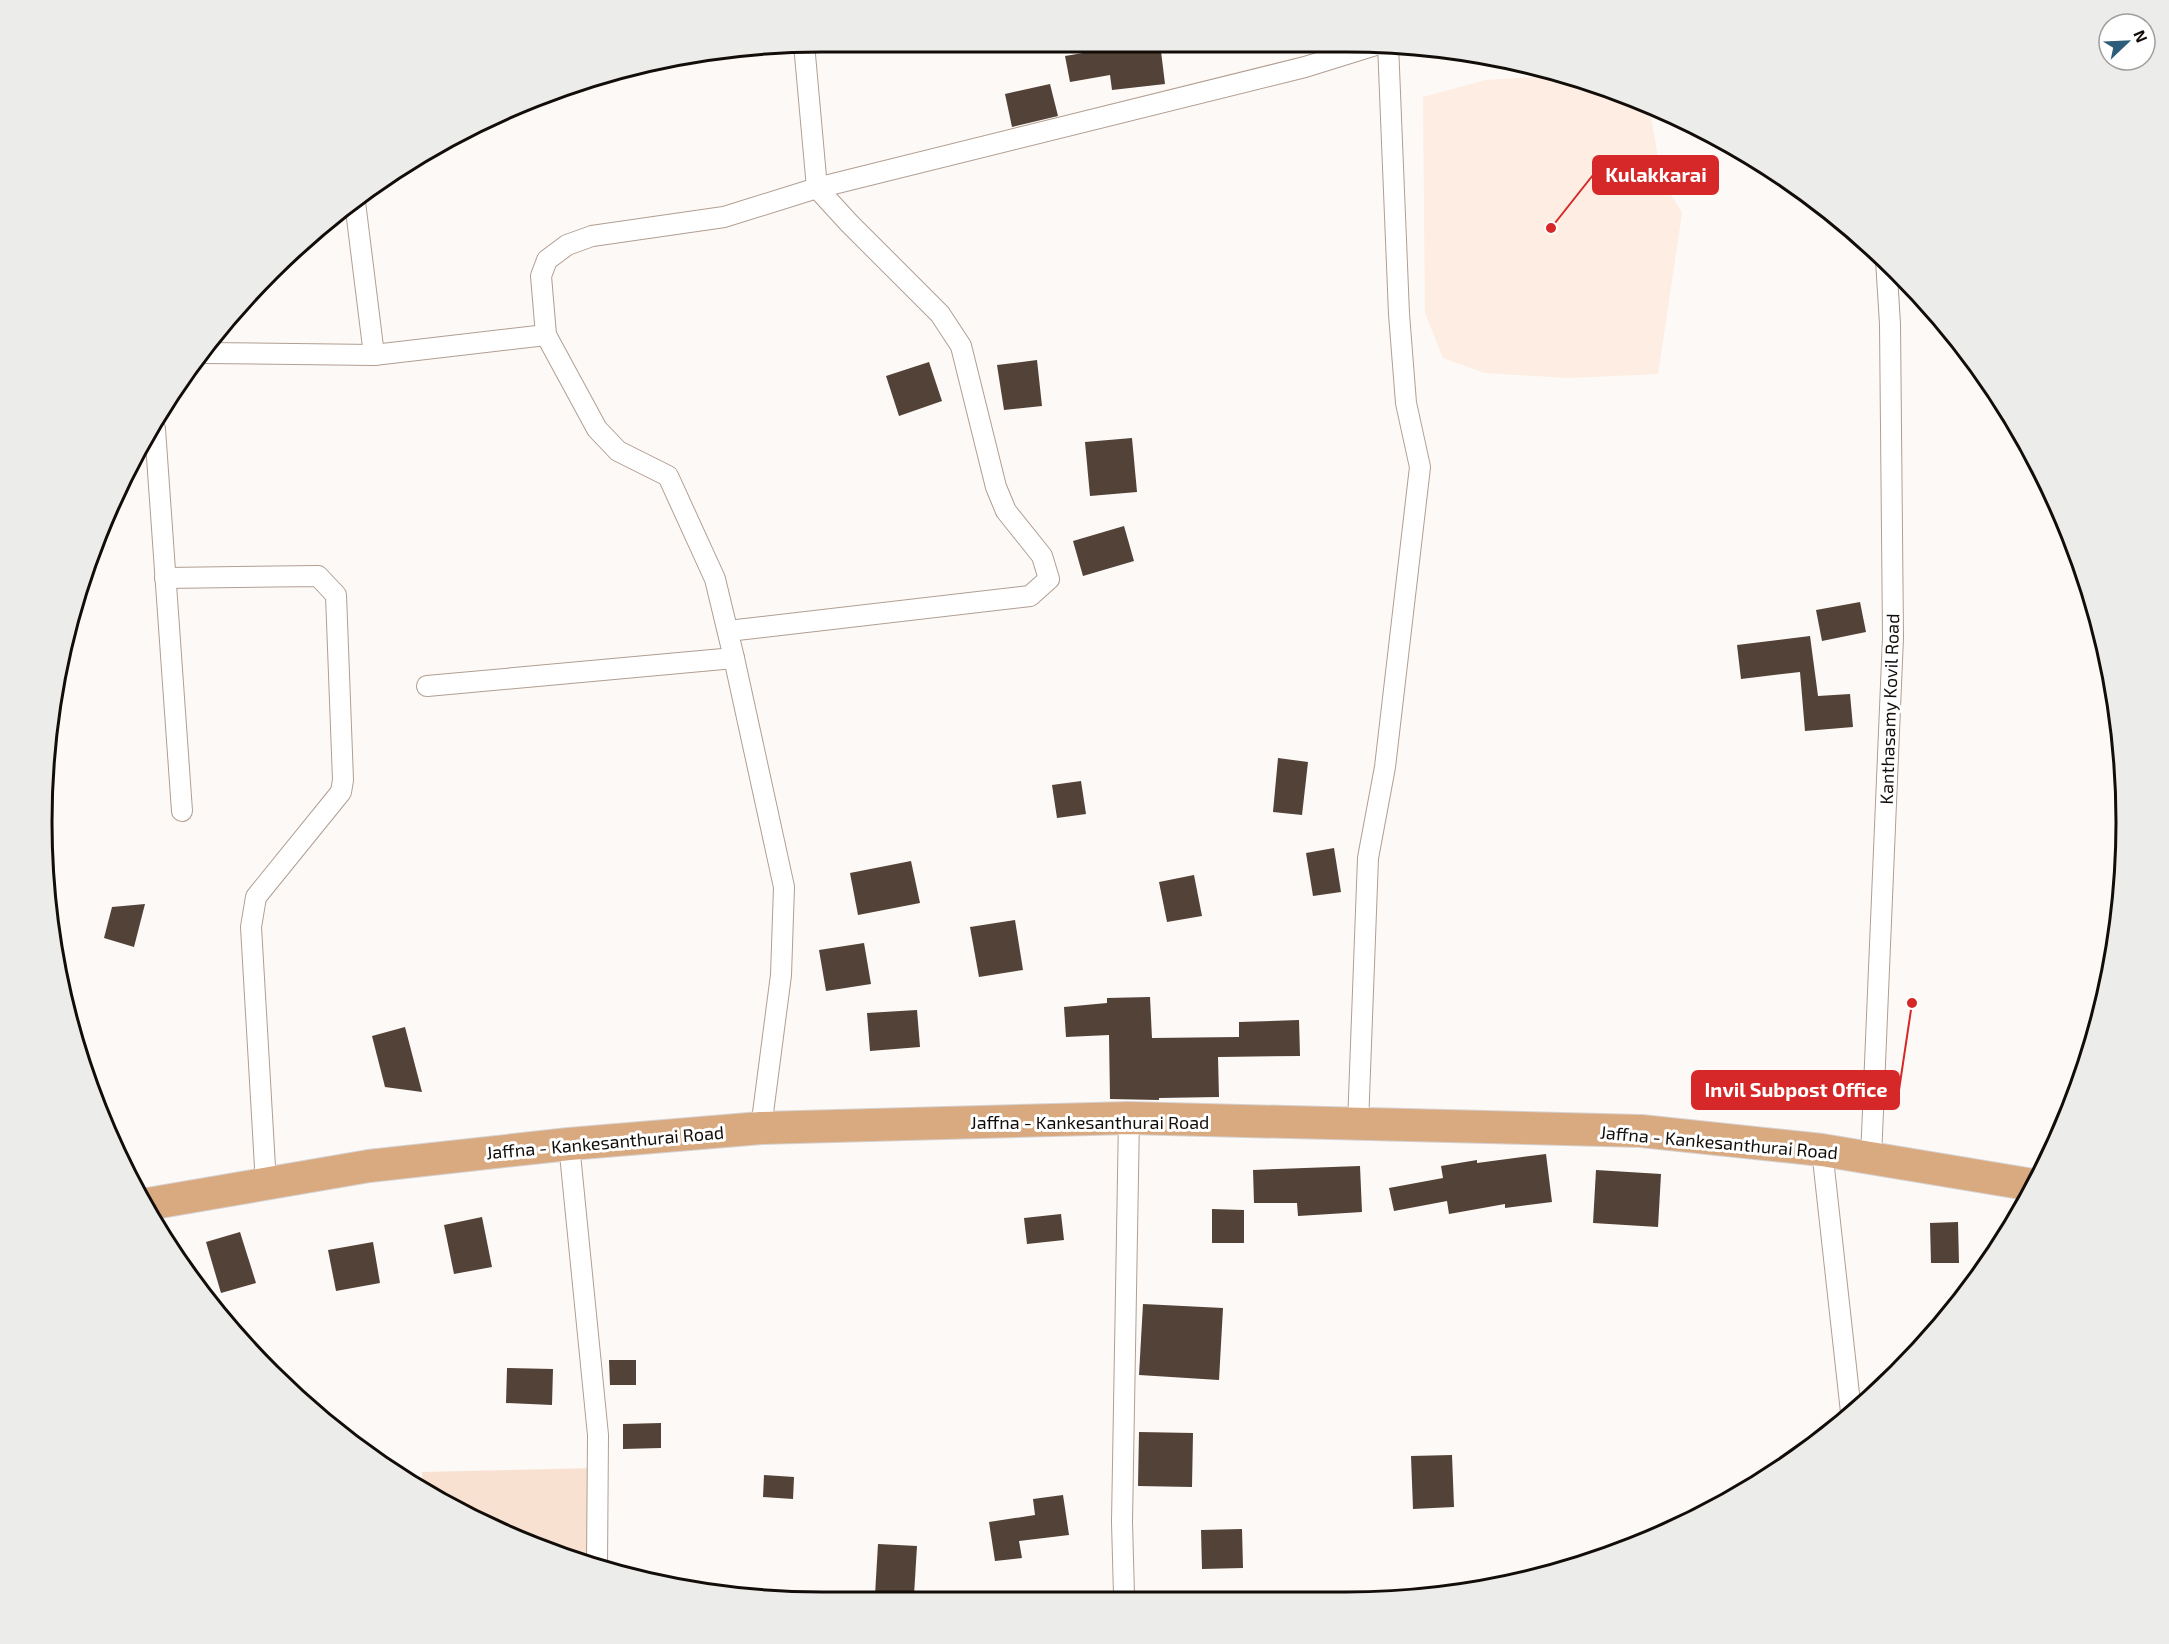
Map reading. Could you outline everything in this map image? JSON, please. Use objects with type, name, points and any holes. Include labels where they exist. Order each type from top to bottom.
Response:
[{"type":"main road","name":"Jaffna - Kankesanthurai Road","points":[[154,1203],[369,1167],[570,1144],[761,1128],[1128,1118],[1641,1131],[1822,1150],[2025,1184]]},
{"type":"street","points":[[761,1128],[781,975],[784,887],[728,631],[715,579],[668,476],[618,451],[597,429],[546,335],[541,276],[546,260],[567,245],[592,236],[724,217],[818,188],[1305,68],[1354,52]]},
{"type":"street","points":[[728,631],[1030,596],[1049,579],[1042,556],[1006,511],[996,487],[961,346],[940,314],[849,223],[818,188],[805,53]]},
{"type":"street","points":[[1358,1124],[1368,858],[1385,767],[1420,467],[1406,403],[1399,314],[1388,54]]},
{"type":"street","points":[[356,210],[374,355]]},
{"type":"street","name":"Kanthasamy Kovil Road","points":[[1871,1158],[1893,637],[1890,324],[1887,274]]},
{"type":"street","points":[[213,353],[374,355],[546,335]]},
{"type":"street","points":[[156,438],[182,811]]},
{"type":"street","points":[[165,578],[318,576],[336,595],[344,780],[341,792],[256,897],[251,927],[266,1184]]},
{"type":"street","points":[[427,686],[734,658]]},
{"type":"street","points":[[1124,1592],[1122,1522],[1128,1118]]},
{"type":"street","points":[[570,1144],[598,1435],[597,1557]]},
{"type":"street","points":[[1822,1150],[1850,1404]]},
{"type":"shaded area","points":[[1537,77],[1594,93],[1651,115],[1662,180],[1682,213],[1658,374],[1568,378],[1485,373],[1443,358],[1425,313],[1423,97],[1486,80]]},
{"type":"shaded area","points":[[597,1468],[600,1558],[528,1533],[482,1512],[422,1479],[422,1472]]},
{"type":"building","points":[[1089,52],[1161,52],[1165,84],[1112,90],[1110,75],[1070,82],[1065,56]]},
{"type":"building","points":[[1050,84],[1058,116],[1012,127],[1005,94]]},
{"type":"building","points":[[1037,360],[1042,406],[1004,410],[997,365]]},
{"type":"building","points":[[929,362],[942,401],[899,416],[886,376]]},
{"type":"building","points":[[1132,438],[1137,492],[1090,496],[1085,442]]},
{"type":"building","points":[[1124,526],[1134,561],[1083,576],[1073,541]]},
{"type":"building","points":[[1860,602],[1866,632],[1822,641],[1816,610]]},
{"type":"building","points":[[1810,636],[1818,696],[1850,694],[1853,727],[1805,731],[1800,672],[1741,679],[1737,645]]},
{"type":"building","points":[[1278,758],[1308,762],[1302,815],[1273,812]]},
{"type":"building","points":[[1081,781],[1086,814],[1057,818],[1052,785]]},
{"type":"building","points":[[1334,848],[1341,892],[1313,896],[1306,853]]},
{"type":"building","points":[[911,861],[920,903],[858,915],[850,873]]},
{"type":"building","points":[[1194,875],[1202,916],[1167,922],[1159,882]]},
{"type":"building","points":[[145,904],[134,947],[104,938],[112,907]]},
{"type":"building","points":[[1015,920],[1023,970],[979,977],[970,927]]},
{"type":"building","points":[[864,943],[871,984],[826,991],[819,950]]},
{"type":"building","points":[[1150,997],[1152,1038],[1239,1037],[1239,1022],[1299,1020],[1300,1056],[1218,1057],[1219,1097],[1159,1098],[1159,1100],[1110,1099],[1109,1035],[1066,1037],[1064,1007],[1107,1003],[1107,998]]},
{"type":"building","points":[[917,1010],[920,1047],[870,1051],[867,1013]]},
{"type":"building","points":[[405,1027],[422,1092],[385,1087],[372,1036]]},
{"type":"building","points":[[1546,1154],[1552,1202],[1505,1208],[1505,1204],[1449,1214],[1447,1201],[1394,1211],[1389,1188],[1443,1178],[1441,1166],[1477,1160],[1477,1163]]},
{"type":"building","points":[[1360,1166],[1362,1212],[1298,1216],[1297,1203],[1254,1203],[1253,1170]]},
{"type":"building","points":[[1596,1170],[1661,1174],[1658,1227],[1593,1223]]},
{"type":"building","points":[[1212,1209],[1244,1210],[1244,1243],[1212,1243]]},
{"type":"building","points":[[1061,1214],[1064,1240],[1027,1244],[1024,1218]]},
{"type":"building","points":[[482,1217],[492,1267],[454,1274],[444,1225]]},
{"type":"building","points":[[1958,1222],[1959,1263],[1931,1263],[1930,1223]]},
{"type":"building","points":[[240,1232],[256,1283],[221,1293],[206,1242]]},
{"type":"building","points":[[373,1242],[380,1283],[336,1291],[328,1250]]},
{"type":"building","points":[[1143,1304],[1223,1308],[1219,1380],[1139,1375]]},
{"type":"building","points":[[609,1360],[636,1360],[636,1385],[610,1385]]},
{"type":"building","points":[[507,1368],[553,1369],[552,1405],[506,1403]]},
{"type":"building","points":[[661,1423],[661,1448],[623,1449],[623,1424]]},
{"type":"building","points":[[1139,1432],[1193,1433],[1192,1487],[1138,1486]]},
{"type":"building","points":[[1452,1455],[1454,1507],[1413,1509],[1411,1456]]},
{"type":"building","points":[[764,1475],[794,1477],[793,1499],[763,1497]]},
{"type":"building","points":[[1063,1495],[1069,1535],[1019,1541],[1022,1558],[995,1561],[989,1522],[1035,1515],[1033,1499]]},
{"type":"building","points":[[1242,1529],[1243,1568],[1202,1569],[1201,1530]]},
{"type":"building","points":[[878,1544],[917,1546],[914,1592],[875,1592]]},
{"type":"place","name":"Kulakkarai","points":[[1551,228]]},
{"type":"place","name":"Invil Subpost Office","points":[[1912,1003]]}]
